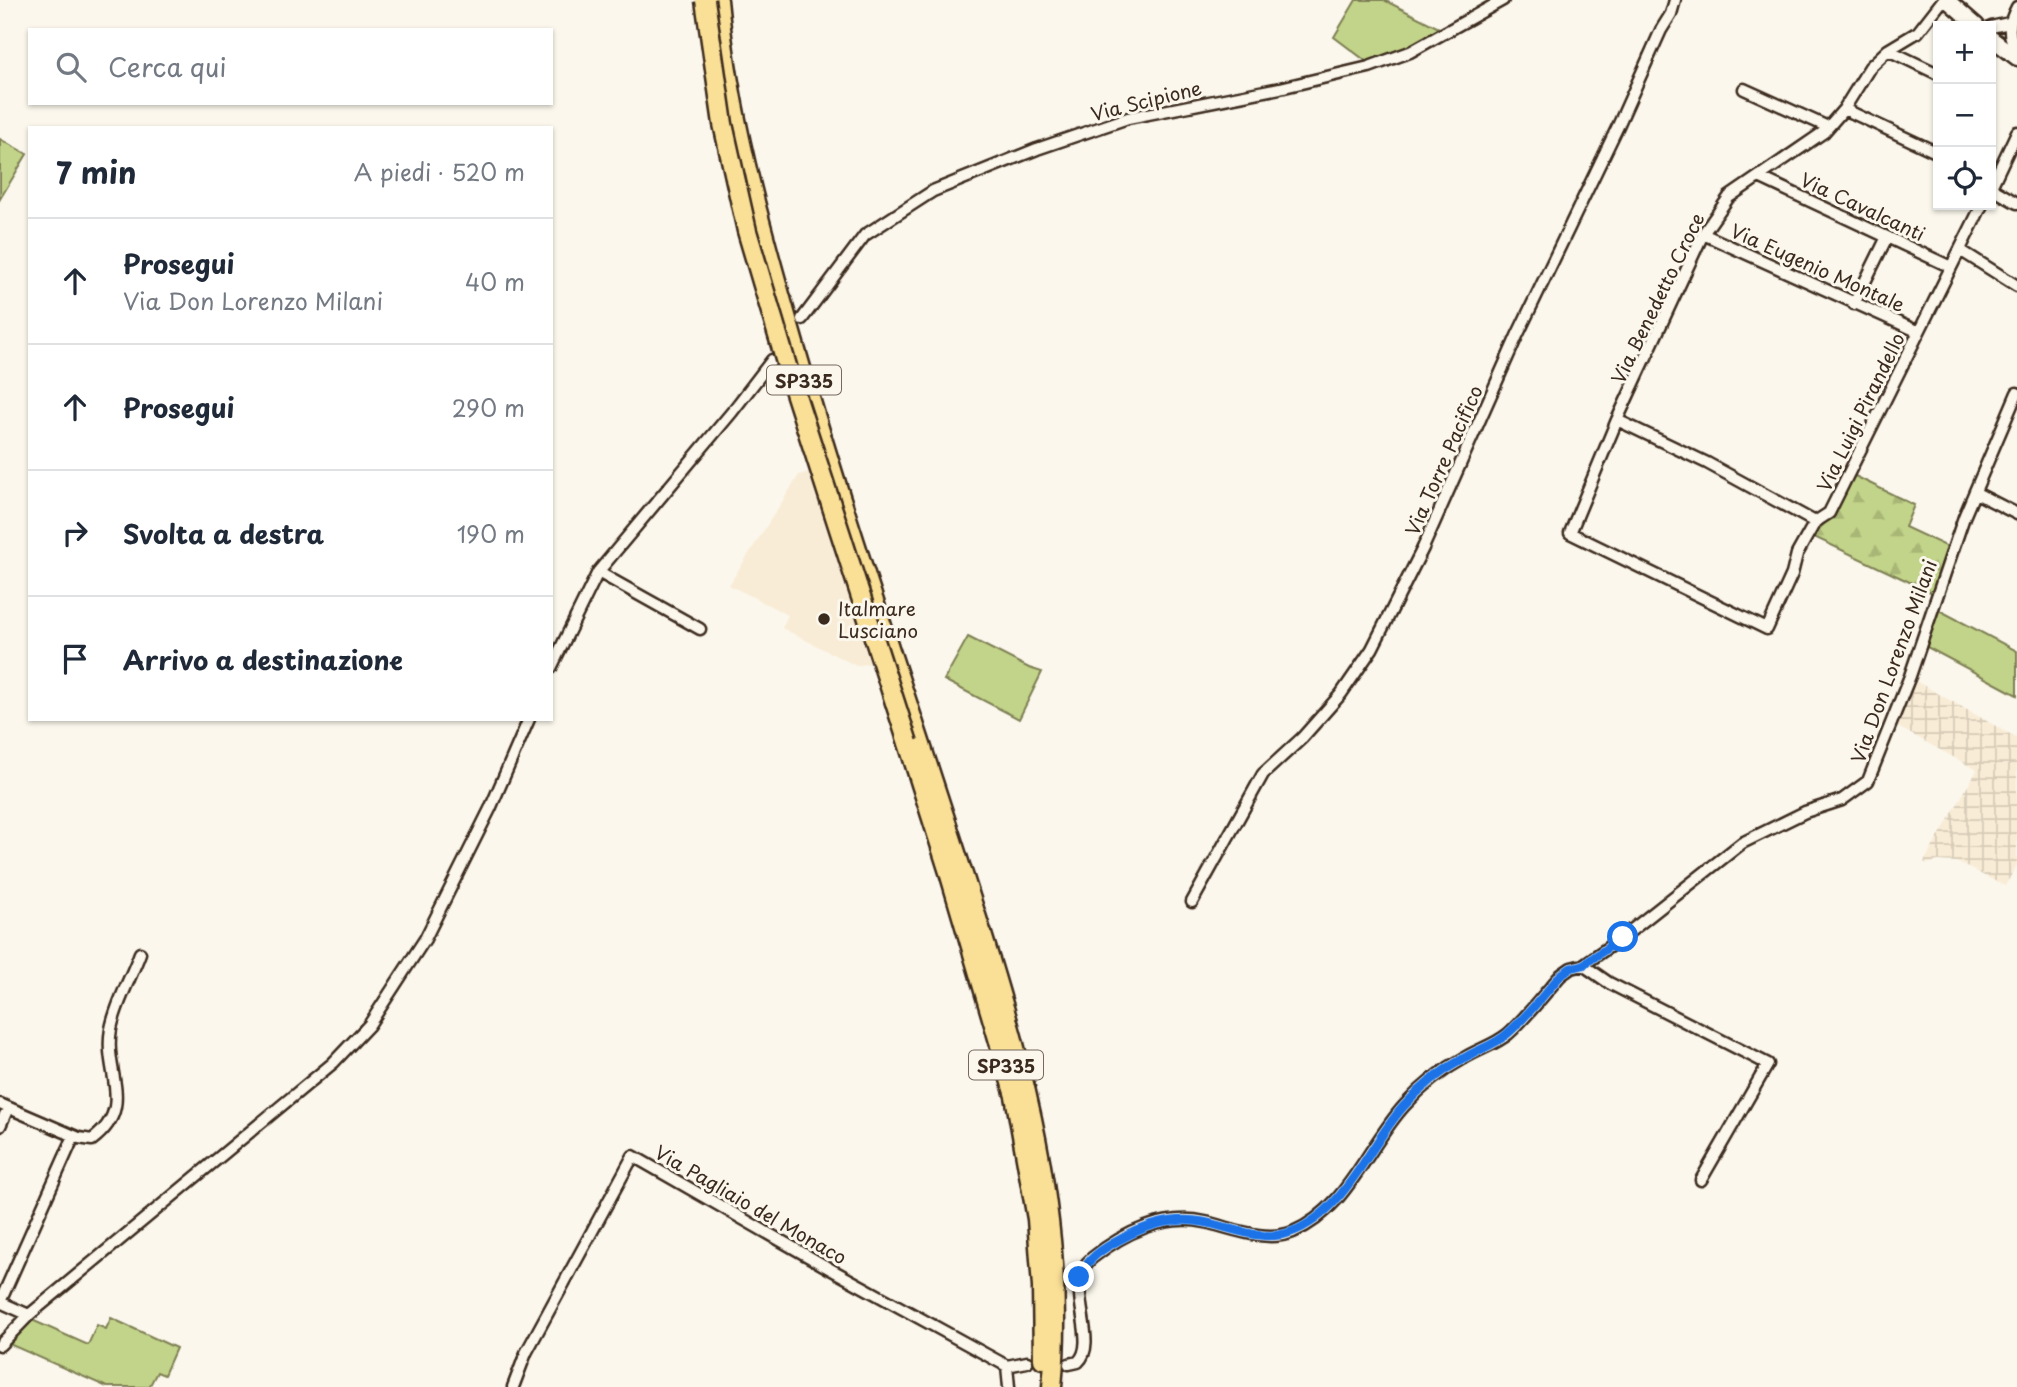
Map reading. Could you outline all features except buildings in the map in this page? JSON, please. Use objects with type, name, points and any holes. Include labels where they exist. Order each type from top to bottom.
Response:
[{"type":"highway","name":"SP335","points":[[705,0],[723,124],[747,231],[796,396],[921,756],[999,1040],[1025,1147],[1037,1219],[1041,1267],[1043,1359],[1040,1387]]},
{"type":"highway","name":"SP335","points":[[718,0],[736,117],[758,217],[808,392],[921,756],[1001,1000],[1029,1103],[1040,1154],[1053,1265],[1055,1345],[1052,1387]]},
{"type":"main road","points":[[1948,2],[1971,21]]},
{"type":"main road","points":[[1996,42],[2017,58]]},
{"type":"street","name":"Via Scipione","points":[[802,319],[865,235],[933,191],[1037,149],[1128,118],[1280,88],[1369,66],[1410,52],[1503,0]]},
{"type":"street","name":"Via Torre Pacifico","points":[[1192,902],[1263,774],[1302,738],[1325,712],[1373,649],[1417,561],[1517,336],[1661,30],[1671,14],[1675,0]]},
{"type":"street","points":[[1948,2],[1968,10],[1982,21]]},
{"type":"street","name":"Via Benedetto Croce","points":[[1767,629],[1570,533],[1617,420],[1703,234],[1729,197],[1828,127],[1844,109],[1870,67],[1888,50],[1918,32],[1948,2]]},
{"type":"street","points":[[2017,7],[2009,23],[2012,42],[2017,50]]},
{"type":"street","points":[[1996,26],[2009,23]]},
{"type":"street","points":[[1888,50],[1933,72]]},
{"type":"street","points":[[1744,89],[1828,127]]},
{"type":"street","points":[[1844,109],[1933,151]]},
{"type":"street","points":[[1996,173],[2017,132]]},
{"type":"street","name":"Via Cavalcanti","points":[[1759,177],[1951,267]]},
{"type":"street","points":[[1996,187],[2017,203]]},
{"type":"street","name":"Via Luigi Pirandello","points":[[1767,629],[1792,574],[1797,554],[1815,522],[1829,513],[1980,210]]},
{"type":"street","name":"Via Eugenio Montale","points":[[1703,234],[1919,332]]},
{"type":"street","points":[[1854,304],[1887,237]]},
{"type":"street","points":[[1960,250],[2017,286]]},
{"type":"street","points":[[553,664],[598,572],[715,433],[772,359]]},
{"type":"street","name":"Via Don Lorenzo Milani","points":[[1069,1364],[1078,1362],[1085,1350],[1079,1277],[1086,1263],[1095,1255],[1137,1230],[1184,1219],[1270,1236],[1291,1232],[1309,1223],[1330,1207],[1343,1191],[1404,1106],[1450,1066],[1508,1034],[1561,975],[1571,968],[1583,965],[1623,937],[1742,843],[1805,813],[1842,800],[1868,781],[1910,676],[1964,517],[2017,393]]},
{"type":"street","points":[[1617,420],[1707,463],[1815,522]]},
{"type":"street","points":[[1976,493],[2017,514]]},
{"type":"street","points":[[598,572],[700,629]]},
{"type":"street","points":[[0,1345],[29,1315],[333,1063],[369,1025],[425,939],[490,809],[528,721]]},
{"type":"street","points":[[0,1126],[4,1106],[74,1136],[92,1140],[104,1131],[116,1106],[117,1088],[110,1054],[110,1031],[140,953]]},
{"type":"street","points":[[1583,965],[1609,983],[1768,1064],[1701,1180]]},
{"type":"street","points":[[29,1315],[0,1302],[74,1136]]},
{"type":"street","name":"Via Pagliaio del Monaco","points":[[513,1387],[526,1353],[633,1156],[1007,1366]]},
{"type":"street","points":[[1009,1387],[1007,1366],[1027,1362]]},
{"type":"shaded area","points":[[812,471],[875,662],[856,666],[782,628],[788,615],[729,585],[799,475]]},
{"type":"shaded area","points":[[1914,680],[2017,738],[2017,865],[2005,886],[1956,862],[1924,862],[1977,770],[1898,727]]},
{"type":"green space","points":[[1356,0],[1384,0],[1443,30],[1406,50],[1370,64],[1334,37]]},
{"type":"green space","points":[[0,139],[27,154],[0,199]]},
{"type":"green space","points":[[1851,474],[1914,505],[1905,527],[1950,548],[1935,594],[1812,536],[1830,518]]},
{"type":"green space","points":[[1937,609],[2017,651],[2017,695],[1925,646]]},
{"type":"green space","points":[[968,637],[1042,672],[1019,719],[944,680]]},
{"type":"green space","points":[[111,1318],[176,1348],[164,1375],[157,1372],[149,1387],[107,1387],[9,1344],[32,1320],[88,1345],[97,1325],[106,1329]]},
{"type":"place","name":"Italmare Lusciano","points":[[824,619]]},
{"type":"route","points":[[1079,1277],[1086,1263],[1112,1244],[1137,1230],[1164,1222],[1184,1219],[1270,1236],[1291,1232],[1309,1223],[1330,1207],[1343,1191],[1404,1106],[1450,1066],[1508,1034],[1561,975],[1571,968],[1583,965],[1623,937]]}]
